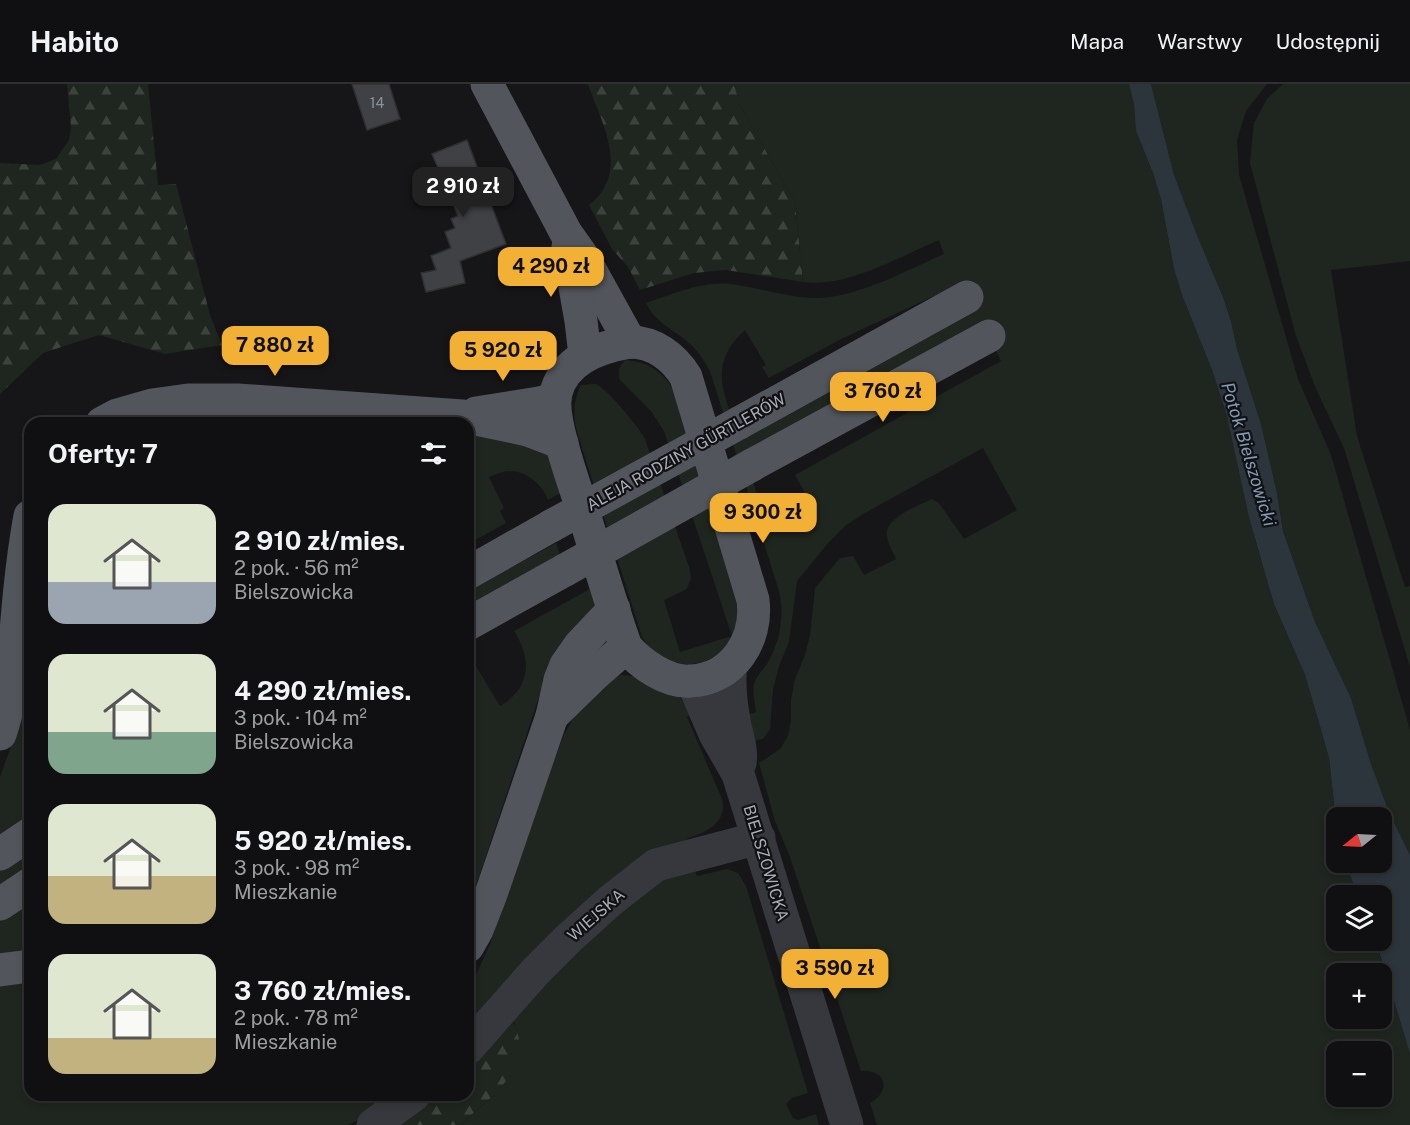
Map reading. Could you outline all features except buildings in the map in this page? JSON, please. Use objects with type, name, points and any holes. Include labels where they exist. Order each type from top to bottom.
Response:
[{"type":"main road","points":[[487,84],[566,233],[583,257],[630,342]]},
{"type":"main road","points":[[566,233],[582,321],[585,355]]},
{"type":"main road","name":"ALEJA RODZINY GÜRTLERÓW","points":[[474,570],[967,297]]},
{"type":"main road","points":[[474,621],[989,336]]},
{"type":"main road","points":[[630,342],[650,346],[672,359],[681,369],[691,390],[755,611],[751,636],[741,654],[731,665],[716,675],[690,681],[658,672],[639,660],[626,647],[562,443],[555,399],[558,386],[566,374],[585,355],[630,342]]},
{"type":"main road","points":[[462,416],[555,399]]},
{"type":"main road","points":[[113,417],[152,405],[188,400],[238,400],[467,417]]},
{"type":"main road","points":[[474,419],[528,430],[562,443]]},
{"type":"main road","points":[[0,734],[13,677],[24,584]]},
{"type":"main road","points":[[474,935],[491,894],[552,716],[560,680],[566,665],[580,645],[614,609]]},
{"type":"main road","points":[[552,716],[626,647]]},
{"type":"main road","points":[[0,854],[24,838]]},
{"type":"main road","points":[[0,904],[24,888]]},
{"type":"main road","points":[[0,970],[24,967]]},
{"type":"street","points":[[731,665],[730,696],[741,759],[738,774]]},
{"type":"street","points":[[690,681],[715,734],[738,774]]},
{"type":"street","name":"BIELSZOWICKA","points":[[738,774],[847,1125]]},
{"type":"street","name":"WIEJSKA","points":[[474,1041],[535,972],[568,939],[610,901],[656,865],[759,838]]},
{"type":"street","points":[[373,1125],[406,1101]]},
{"type":"green space","points":[[67,84],[148,84],[158,185],[176,184],[210,315],[222,345],[165,354],[99,335],[43,353],[0,394],[0,163],[40,165],[56,159],[69,140],[71,127]]},
{"type":"green space","points":[[588,84],[734,84],[740,106],[795,202],[803,282],[726,270],[694,273],[640,290],[628,267],[612,249],[589,205],[602,192],[609,178],[611,163],[606,131]]},
{"type":"green space","points":[[734,84],[1129,84],[1134,105],[1136,131],[1161,199],[1174,269],[1227,416],[1256,543],[1274,604],[1305,675],[1329,758],[1334,807],[1326,807],[1326,873],[1349,873],[1354,885],[1326,885],[1326,951],[1379,951],[1382,963],[1326,963],[1326,1029],[1392,1029],[1392,995],[1410,1054],[1410,1125],[877,1125],[870,1103],[881,1093],[883,1082],[876,1073],[861,1071],[790,857],[775,821],[759,763],[780,749],[788,736],[795,679],[810,635],[815,588],[840,558],[853,556],[864,575],[896,559],[889,545],[887,530],[903,513],[932,499],[939,503],[964,539],[1017,510],[983,448],[845,526],[797,581],[789,642],[779,666],[773,690],[770,729],[763,739],[754,741],[749,714],[756,712],[754,684],[767,664],[778,638],[781,619],[779,591],[710,371],[693,347],[660,321],[646,303],[709,284],[731,284],[796,296],[818,298],[834,296],[882,282],[944,254],[939,240],[855,276],[820,283],[803,282],[795,202],[740,106]],"holes":[[[960,284],[740,440],[725,396],[722,369],[725,356],[745,330],[766,365],[762,367],[769,378],[841,339]],[[989,336],[1001,361],[795,475],[814,509],[807,512],[790,513],[779,508],[769,499],[760,504],[745,456]]]},
{"type":"green space","points":[[1151,84],[1267,84],[1246,111],[1237,140],[1239,175],[1298,379],[1331,455],[1410,730],[1410,855],[1392,818],[1392,807],[1387,807],[1351,698],[1315,622],[1283,531],[1261,424],[1237,349],[1231,321],[1174,175]]},
{"type":"green space","points":[[1283,84],[1410,84],[1410,261],[1331,270],[1357,436],[1405,587],[1410,586],[1410,667],[1344,448],[1316,389],[1296,336],[1250,163],[1254,123],[1267,99]]},
{"type":"green space","points":[[625,360],[641,363],[654,369],[666,379],[675,392],[741,613],[729,646],[709,660],[698,663],[676,663],[666,659],[657,654],[642,637],[577,432],[575,408],[578,391],[581,385],[596,384],[622,409],[645,439],[690,570],[691,578],[687,589],[664,600],[680,652],[732,636],[664,431],[651,411],[620,380],[619,369]]},
{"type":"green space","points":[[474,432],[542,445],[568,489],[548,500],[538,484],[520,473],[507,471],[489,477],[504,508],[500,511],[506,523],[474,541]]},
{"type":"green space","points":[[556,543],[561,558],[474,606],[474,588]]},
{"type":"green space","points":[[597,585],[595,603],[591,613],[543,685],[474,890],[474,663],[500,706],[510,699],[523,682],[526,662],[514,631]]},
{"type":"green space","points":[[24,657],[24,820],[0,836],[0,777],[14,738]]},
{"type":"green space","points":[[630,675],[652,681],[672,691],[688,705],[694,713],[687,717],[722,799],[722,814],[708,830],[687,838],[689,846],[474,1028],[474,978],[490,944],[547,777],[564,735],[582,702],[611,677]]},
{"type":"green space","points":[[24,853],[24,871],[0,887],[0,868]]},
{"type":"green space","points":[[693,865],[697,876],[727,869],[738,873],[746,886],[808,1093],[792,1098],[786,1104],[793,1118],[798,1120],[816,1114],[819,1125],[461,1125],[493,1096],[519,1038],[514,1022],[509,1019],[639,885]]},
{"type":"green space","points":[[24,904],[24,957],[0,959],[0,920]]},
{"type":"green space","points":[[24,983],[24,1101],[393,1101],[348,1125],[0,1125],[0,986]]},
{"type":"green space","points":[[509,1019],[514,1024],[520,1049],[511,1074],[492,1097],[461,1125],[390,1125],[422,1101],[474,1101],[474,1055]]},
{"type":"water","name":"Potok Bielszowicki","points":[[1129,84],[1151,84],[1174,175],[1231,321],[1237,349],[1261,424],[1283,531],[1315,622],[1351,698],[1387,807],[1334,807],[1329,758],[1305,675],[1274,604],[1249,517],[1227,416],[1174,269],[1161,199],[1136,131],[1134,105]]},
{"type":"water","points":[[1392,818],[1410,855],[1410,1054],[1392,994],[1392,963],[1383,963],[1379,951],[1392,951],[1392,885],[1354,885],[1349,873],[1392,873]]}]
